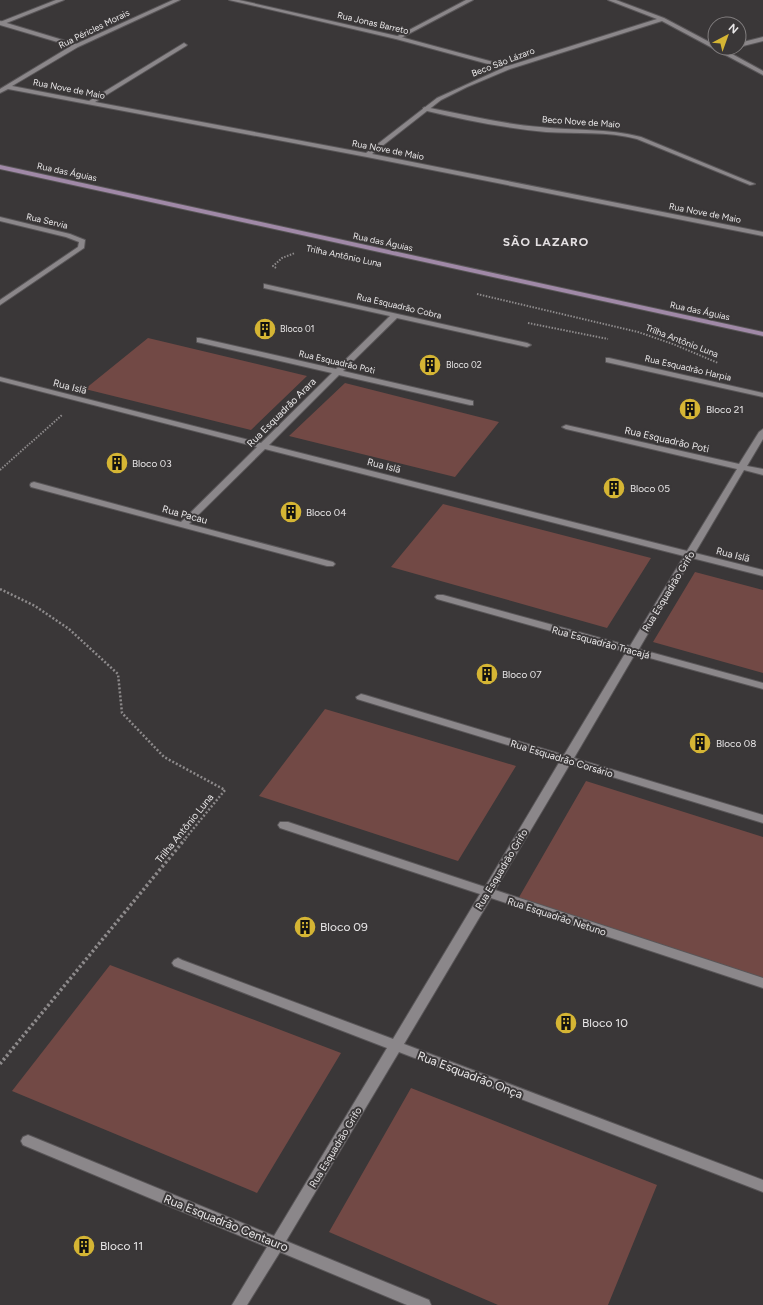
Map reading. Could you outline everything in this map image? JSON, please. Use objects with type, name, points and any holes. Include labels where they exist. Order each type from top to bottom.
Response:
[{"type":"street","points":[[1,23],[61,0]]},
{"type":"street","name":"Rua Péricles Morais","points":[[0,91],[76,46],[177,0]]},
{"type":"street","name":"Rua Jonas Barreto","points":[[232,0],[397,38],[508,68]]},
{"type":"street","points":[[397,38],[470,0]]},
{"type":"street","points":[[611,0],[662,19],[707,42]]},
{"type":"street","name":"Beco São Lázaro","points":[[367,155],[439,99],[466,86],[508,68],[662,19]]},
{"type":"street","points":[[1,23],[76,46]]},
{"type":"street","points":[[747,43],[763,39]]},
{"type":"street","points":[[89,102],[184,45]]},
{"type":"street","points":[[733,56],[763,73]]},
{"type":"street","name":"Rua Nove de Maio","points":[[8,87],[367,155],[763,234]]},
{"type":"street","name":"Beco Nove de Maio","points":[[425,109],[547,130],[608,131],[628,134],[752,184]]},
{"type":"street","name":"Rua das Águias","points":[[0,167],[763,334]]},
{"type":"street","name":"Rua Servia","points":[[0,219],[68,235],[83,241],[81,248],[0,303]]},
{"type":"street","name":"Rua Esquadrão Cobra","points":[[267,286],[526,345]]},
{"type":"street","name":"Rua Esquadrão Arara","points":[[183,525],[395,315]]},
{"type":"street","name":"Rua Esquadrão Poti","points":[[200,340],[470,403]]},
{"type":"street","name":"Rua Esquadrão Harpia","points":[[609,360],[763,394]]},
{"type":"street","name":"Rua Islã","points":[[0,379],[763,573]]},
{"type":"street","name":"Rua Esquadrão Poti","points":[[566,427],[763,472]]},
{"type":"street","name":"Rua Esquadrão Grifo","points":[[239,1305],[396,1046],[763,432]]},
{"type":"street","name":"Rua Pacau","points":[[34,485],[330,564]]},
{"type":"street","name":"Rua Esquadrão Tracajá","points":[[440,597],[763,686]]},
{"type":"street","name":"Rua Esquadrão Corsário","points":[[360,697],[763,819]]},
{"type":"street","name":"Rua Esquadrão Netuno","points":[[284,825],[763,984]]},
{"type":"street","name":"Rua Esquadrão Onça","points":[[178,963],[763,1186]]},
{"type":"street","name":"Rua Esquadrão Centauro","points":[[28,1141],[424,1305]]},
{"type":"path","name":"Trilha Antônio Luna","points":[[278,269],[273,266],[282,258],[292,253],[298,254]]},
{"type":"path","name":"Trilha Antônio Luna","points":[[471,292],[638,332],[673,344],[720,364]]},
{"type":"path","points":[[527,323],[611,340]]},
{"type":"path","points":[[0,470],[80,400]]},
{"type":"path","name":"Trilha Antônio Luna","points":[[0,590],[35,606],[69,629],[118,674],[122,713],[159,752],[164,757],[225,790],[0,1064]]},
{"type":"shaded area","points":[[148,338],[307,376],[251,430],[85,389]]},
{"type":"shaded area","points":[[345,383],[499,422],[455,477],[289,436]]},
{"type":"shaded area","points":[[443,504],[651,558],[607,628],[391,567]]},
{"type":"shaded area","points":[[695,572],[763,590],[763,673],[653,642]]},
{"type":"shaded area","points":[[325,709],[516,766],[458,861],[259,796]]},
{"type":"shaded area","points":[[586,781],[763,837],[763,983],[518,899]]},
{"type":"shaded area","points":[[110,965],[341,1053],[257,1193],[12,1091]]},
{"type":"shaded area","points":[[411,1088],[657,1185],[608,1305],[498,1305],[329,1232]]},
{"type":"place","name":"Bloco 01","points":[[265,329]]},
{"type":"place","name":"Bloco 02","points":[[430,365]]},
{"type":"place","name":"Bloco 21","points":[[690,409]]},
{"type":"place","name":"Bloco 03","points":[[117,463]]},
{"type":"place","name":"Bloco 05","points":[[614,488]]},
{"type":"place","name":"Bloco 04","points":[[291,512]]},
{"type":"place","name":"Bloco 07","points":[[487,674]]},
{"type":"place","name":"Bloco 08","points":[[700,743]]},
{"type":"place","name":"Bloco 09","points":[[305,927]]},
{"type":"place","name":"Bloco 10","points":[[566,1023]]},
{"type":"place","name":"Bloco 11","points":[[84,1246]]},
{"type":"district","name":"SÃO LAZARO","points":[[546,242]]}]
